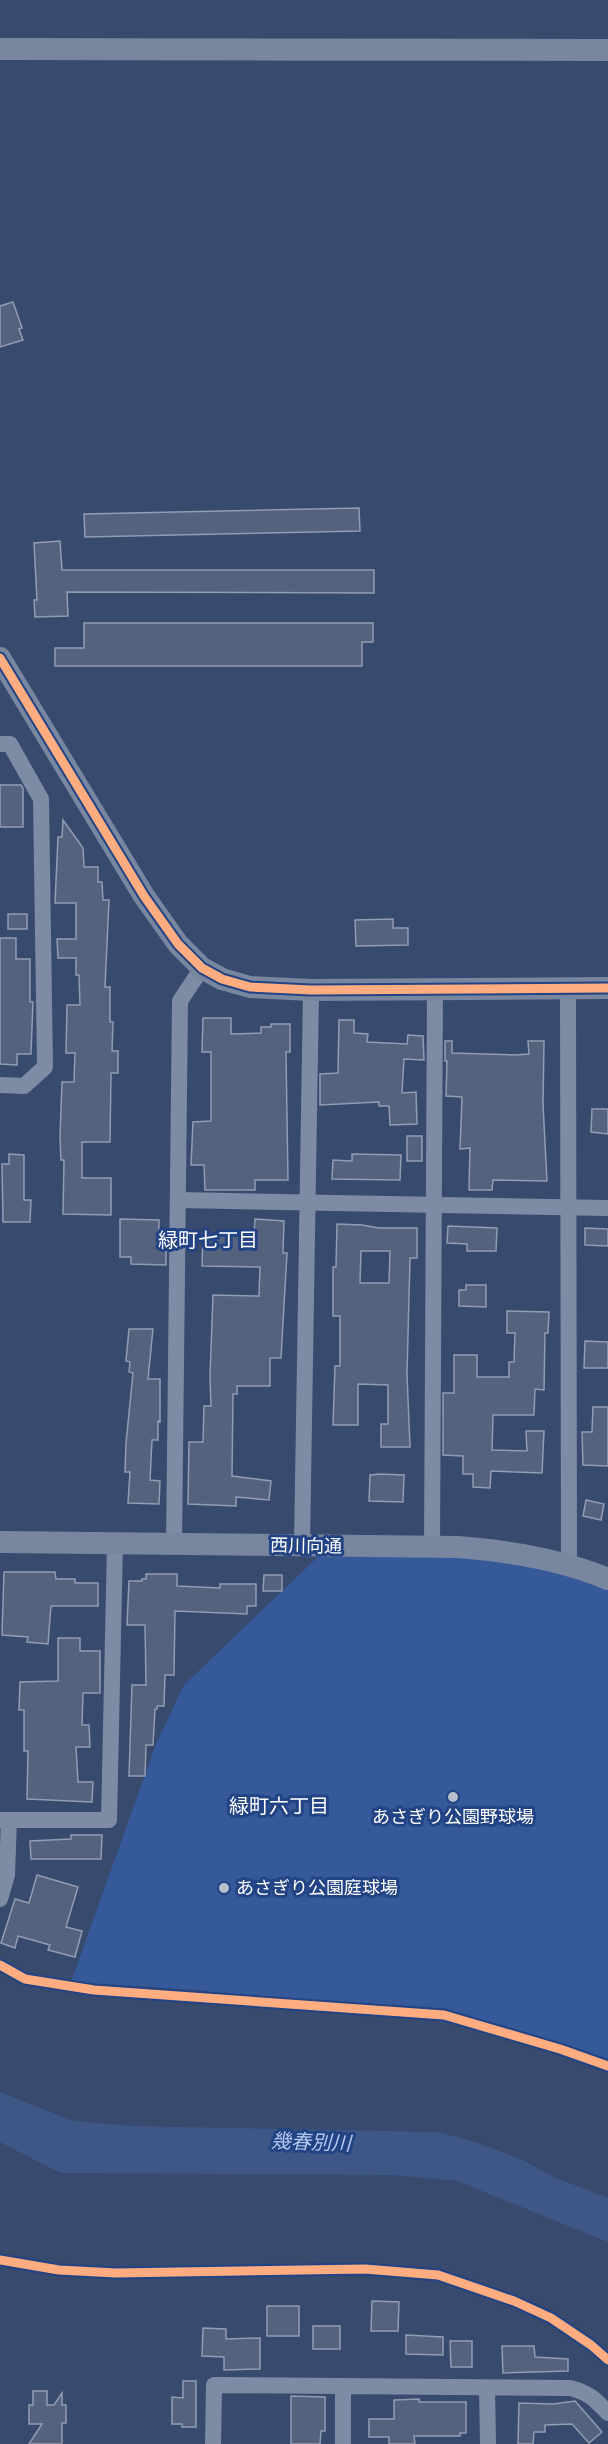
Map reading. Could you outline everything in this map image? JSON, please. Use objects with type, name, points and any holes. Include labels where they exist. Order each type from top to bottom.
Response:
[{"type":"street","points":[[0,49],[608,50]]},
{"type":"street","points":[[0,658],[144,896],[178,944],[202,968],[222,979],[250,987],[311,990],[608,988]]},
{"type":"street","points":[[0,744],[10,744],[41,799],[45,1067],[24,1086],[0,1085]]},
{"type":"street","points":[[174,1544],[180,1001],[202,968]]},
{"type":"street","points":[[568,988],[569,1565]]},
{"type":"street","points":[[432,1547],[435,989]]},
{"type":"street","points":[[302,1545],[311,990]]},
{"type":"street","points":[[178,1200],[608,1208]]},
{"type":"street","name":"西川向通","points":[[0,1542],[432,1547],[489,1550],[569,1565],[608,1579]]},
{"type":"street","points":[[0,1899],[7,1875],[5,1820],[110,1820],[115,1543]]},
{"type":"street","points":[[213,2444],[214,2385],[570,2388],[584,2391],[595,2399],[608,2414]]},
{"type":"street","points":[[343,2386],[343,2444]]},
{"type":"street","points":[[487,2388],[488,2444]]},
{"type":"shaded area","points":[[323,1552],[505,1559],[608,1586],[608,2059],[446,2022],[341,2012],[197,1990],[71,1982],[156,1744],[184,1685]]},
{"type":"water","name":"幾春別川","points":[[0,2092],[74,2121],[133,2126],[438,2132],[475,2142],[525,2161],[551,2176],[608,2198],[608,2242],[457,2181],[393,2175],[60,2173],[0,2142]]},
{"type":"building","points":[[13,302],[22,328],[19,329],[23,340],[0,347],[0,306]]},
{"type":"building","points":[[359,508],[360,531],[85,537],[84,514]]},
{"type":"building","points":[[60,541],[62,570],[374,570],[374,593],[67,592],[68,616],[35,617],[34,600],[37,600],[34,543]]},
{"type":"building","points":[[84,623],[373,623],[373,642],[362,642],[362,666],[55,666],[55,648],[84,648]]},
{"type":"building","points":[[0,785],[21,785],[23,788],[23,827],[0,827]]},
{"type":"building","points":[[63,820],[83,848],[84,867],[98,867],[98,882],[102,882],[103,900],[109,900],[105,987],[110,987],[110,1022],[113,1022],[112,1051],[118,1051],[118,1073],[111,1073],[110,1142],[82,1142],[82,1178],[111,1178],[111,1215],[63,1214],[64,1160],[61,1160],[60,1137],[62,1082],[74,1082],[75,1053],[66,1053],[67,1005],[80,1005],[76,958],[58,958],[57,939],[76,939],[76,903],[55,903],[58,837],[62,837]]},
{"type":"building","points":[[8,914],[27,914],[27,929],[8,929]]},
{"type":"building","points":[[393,919],[393,928],[408,928],[408,945],[356,946],[355,920]]},
{"type":"building","points":[[0,938],[16,938],[16,959],[30,959],[30,1002],[33,1002],[31,1054],[17,1054],[17,1065],[0,1064]]},
{"type":"building","points":[[203,1018],[231,1018],[231,1034],[261,1033],[261,1027],[271,1027],[271,1024],[290,1024],[290,1052],[286,1052],[288,1180],[255,1180],[255,1190],[205,1190],[204,1165],[191,1165],[193,1122],[211,1121],[211,1052],[202,1052]]},
{"type":"building","points":[[339,1020],[354,1020],[354,1033],[368,1034],[367,1042],[407,1044],[408,1035],[423,1036],[424,1060],[404,1059],[402,1093],[416,1092],[417,1124],[390,1125],[389,1106],[379,1106],[379,1102],[320,1105],[320,1074],[338,1073]]},
{"type":"building","points":[[445,1041],[452,1041],[452,1053],[515,1055],[529,1054],[528,1041],[544,1041],[543,1104],[547,1181],[493,1180],[492,1190],[469,1190],[470,1148],[460,1149],[462,1097],[446,1096]]},
{"type":"building","points":[[592,1109],[608,1109],[608,1134],[591,1132]]},
{"type":"building","points":[[407,1136],[422,1136],[422,1161],[407,1161]]},
{"type":"building","points":[[9,1154],[24,1155],[24,1200],[31,1200],[30,1222],[3,1222],[2,1164],[9,1164]]},
{"type":"building","points":[[352,1154],[401,1155],[400,1180],[332,1179],[333,1160],[352,1161]]},
{"type":"building","points":[[120,1219],[159,1220],[159,1245],[166,1245],[166,1265],[131,1264],[131,1257],[120,1257]]},
{"type":"building","points":[[255,1219],[284,1221],[283,1253],[287,1253],[281,1358],[270,1358],[270,1386],[237,1386],[237,1394],[233,1394],[232,1476],[271,1481],[269,1500],[236,1497],[236,1506],[188,1504],[189,1442],[203,1442],[204,1406],[211,1406],[213,1295],[259,1296],[260,1267],[202,1266],[203,1235],[254,1235]]},
{"type":"building","points":[[337,1224],[379,1228],[417,1228],[417,1258],[410,1258],[407,1374],[410,1447],[381,1447],[381,1424],[388,1424],[388,1385],[358,1384],[358,1425],[333,1425],[335,1366],[340,1366],[340,1316],[333,1316],[333,1267],[336,1267]],"holes":[[[361,1251],[390,1251],[389,1283],[360,1283]]]},
{"type":"building","points":[[448,1226],[497,1228],[496,1251],[467,1251],[467,1244],[447,1243]]},
{"type":"building","points":[[585,1228],[608,1229],[608,1246],[585,1245]]},
{"type":"building","points":[[466,1285],[486,1285],[486,1307],[459,1306],[459,1290],[466,1290]]},
{"type":"building","points":[[507,1311],[549,1312],[548,1333],[545,1333],[544,1390],[535,1389],[534,1415],[493,1415],[492,1450],[527,1451],[526,1431],[544,1431],[542,1473],[491,1471],[490,1488],[473,1487],[473,1474],[463,1474],[463,1456],[443,1455],[443,1393],[454,1393],[454,1355],[477,1355],[477,1377],[509,1377],[509,1362],[514,1362],[515,1333],[507,1333]]},
{"type":"building","points":[[129,1329],[153,1329],[148,1379],[160,1379],[160,1422],[158,1421],[158,1440],[152,1440],[150,1480],[160,1481],[159,1504],[128,1503],[130,1472],[125,1472],[126,1443],[133,1373],[129,1372],[130,1362],[126,1361]]},
{"type":"building","points":[[585,1341],[608,1342],[608,1368],[584,1368]]},
{"type":"building","points":[[593,1407],[608,1407],[608,1466],[583,1465],[582,1432],[592,1432]]},
{"type":"building","points":[[370,1475],[404,1475],[403,1502],[369,1501]]},
{"type":"building","points":[[586,1500],[604,1504],[601,1520],[583,1516]]},
{"type":"building","points":[[4,1572],[55,1572],[56,1579],[75,1579],[75,1583],[98,1583],[98,1606],[51,1606],[48,1644],[27,1642],[28,1637],[2,1635]]},
{"type":"building","points":[[146,1574],[177,1574],[177,1586],[220,1588],[220,1584],[256,1584],[256,1606],[247,1606],[247,1614],[175,1611],[174,1675],[165,1675],[164,1706],[157,1706],[155,1709],[153,1745],[146,1745],[145,1776],[129,1776],[132,1685],[146,1685],[145,1625],[127,1625],[129,1581],[142,1581],[146,1579]]},
{"type":"building","points":[[264,1575],[282,1575],[282,1591],[263,1591]]},
{"type":"building","points":[[58,1638],[80,1638],[80,1651],[100,1651],[100,1693],[83,1693],[82,1725],[89,1725],[90,1747],[76,1747],[78,1782],[93,1782],[92,1802],[27,1799],[28,1751],[24,1751],[24,1710],[19,1710],[20,1682],[58,1681]]},
{"type":"building","points":[[71,1835],[102,1835],[101,1859],[31,1859],[30,1841],[71,1839]]},
{"type":"building","points":[[37,1875],[78,1887],[66,1927],[82,1931],[75,1957],[48,1950],[50,1945],[18,1936],[15,1948],[1,1943],[15,1899],[29,1903]]},
{"type":"building","points":[[372,2301],[399,2302],[398,2331],[371,2331]]},
{"type":"building","points":[[267,2306],[299,2306],[299,2336],[267,2336]]},
{"type":"building","points":[[313,2326],[340,2326],[340,2349],[313,2349]]},
{"type":"building","points":[[203,2328],[226,2329],[226,2339],[260,2338],[260,2369],[224,2370],[224,2357],[202,2356]]},
{"type":"building","points":[[406,2335],[443,2337],[443,2355],[406,2354]]},
{"type":"building","points":[[450,2341],[472,2341],[472,2367],[451,2367]]},
{"type":"building","points":[[502,2346],[534,2346],[535,2357],[568,2359],[568,2371],[503,2373]]},
{"type":"building","points":[[183,2381],[196,2381],[196,2427],[172,2424],[172,2397],[183,2398]]},
{"type":"building","points":[[33,2391],[47,2391],[47,2405],[54,2405],[62,2393],[62,2405],[66,2405],[66,2423],[62,2423],[62,2444],[29,2444],[42,2424],[29,2424],[29,2405],[33,2405]]},
{"type":"building","points":[[291,2396],[325,2397],[325,2431],[321,2431],[320,2444],[291,2444]]},
{"type":"building","points":[[419,2399],[419,2402],[466,2402],[466,2433],[460,2433],[460,2436],[414,2436],[415,2444],[389,2444],[389,2437],[369,2437],[369,2419],[394,2419],[394,2400]]},
{"type":"building","points":[[575,2401],[602,2432],[589,2443],[572,2424],[545,2425],[545,2432],[534,2432],[533,2444],[518,2444],[519,2403],[553,2404]]},
{"type":"cycle path","points":[[0,658],[144,896],[178,944],[202,968],[222,979],[250,987],[311,990],[608,988]]},
{"type":"cycle path","points":[[0,1965],[25,1979],[94,1990],[444,2015],[560,2049],[608,2066]]},
{"type":"cycle path","points":[[0,2260],[59,2270],[116,2273],[365,2269],[438,2275],[514,2301],[551,2318],[591,2345],[608,2360]]},
{"type":"place","name":"あさぎり公園野球場","points":[[453,1797]]},
{"type":"place","name":"あさぎり公園庭球場","points":[[224,1888]]},
{"type":"district","name":"緑町七丁目","points":[[208,1240]]},
{"type":"district","name":"緑町六丁目","points":[[279,1806]]}]
